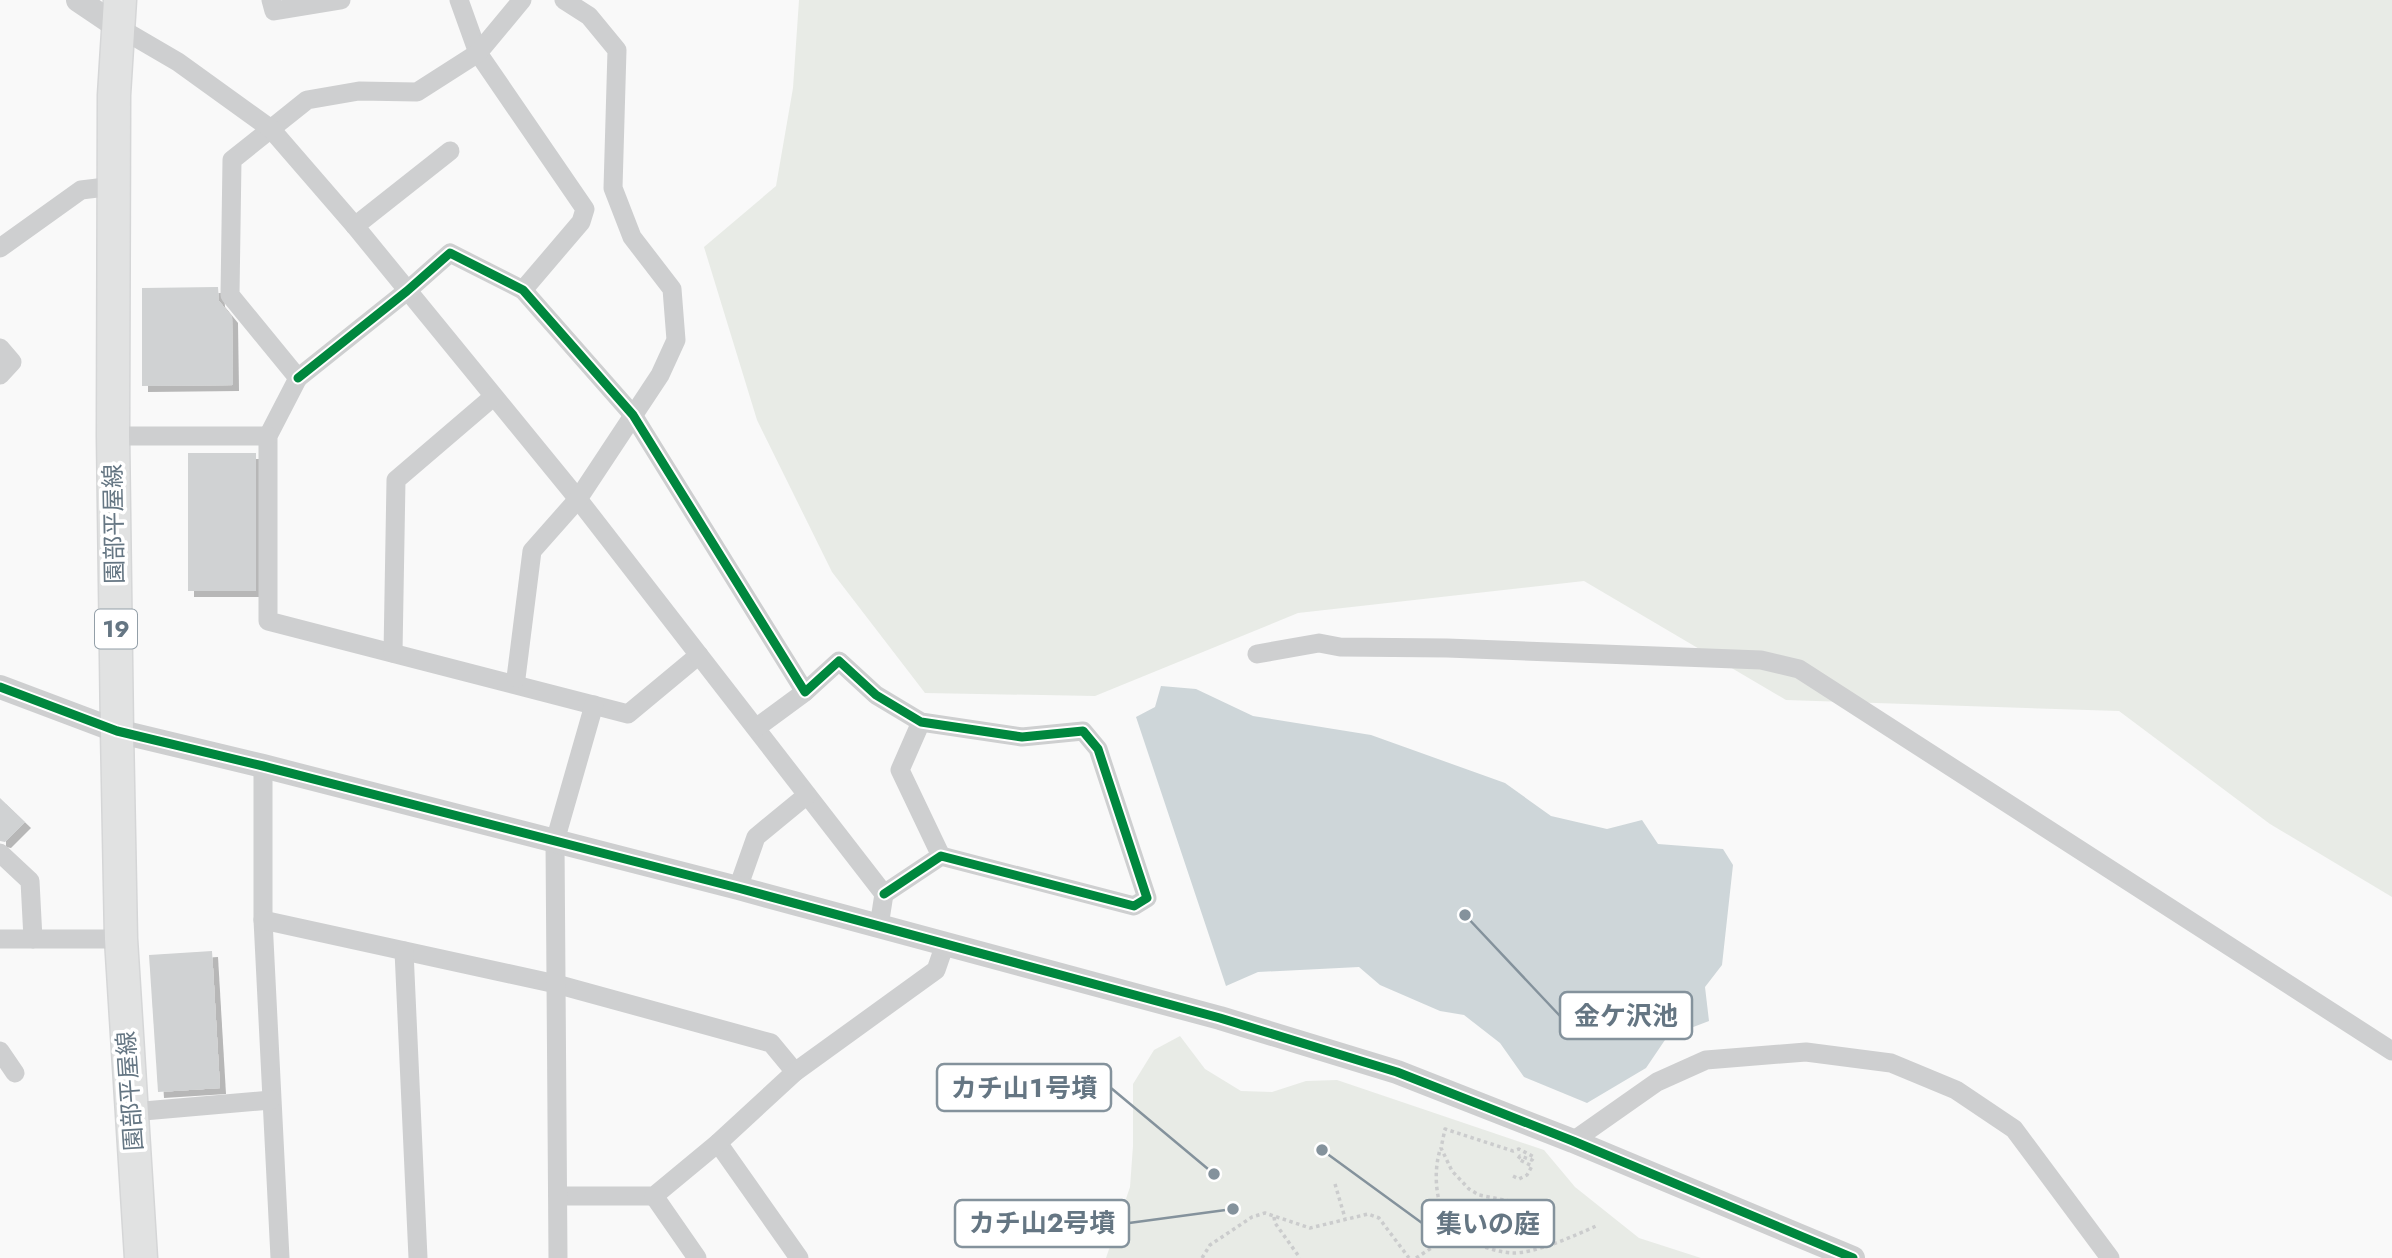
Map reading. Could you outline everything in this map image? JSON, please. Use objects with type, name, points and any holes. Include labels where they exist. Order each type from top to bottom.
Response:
[{"type":"main road","name":"園部平屋線","points":[[119,14],[114,96],[113,436],[117,731],[121,940],[141,1258]]},
{"type":"street","points":[[78,0],[119,14],[178,62],[271,129],[355,226],[578,499],[884,894]]},
{"type":"street","points":[[271,0],[274,10],[341,0]]},
{"type":"street","points":[[459,0],[478,53],[585,209],[581,222],[523,290]]},
{"type":"street","points":[[298,378],[230,295],[232,160],[307,100],[359,91],[417,92],[478,53],[522,0]]},
{"type":"street","points":[[516,678],[532,551],[578,499],[660,375],[677,340],[672,289],[632,237],[613,188],[617,50],[589,16],[564,0]]},
{"type":"street","points":[[355,226],[450,151]]},
{"type":"street","points":[[0,248],[81,190],[114,186]]},
{"type":"street","points":[[699,655],[628,714],[268,621],[268,436],[298,378],[450,253],[523,290],[634,415],[805,692]]},
{"type":"street","points":[[0,348],[12,362],[0,375]]},
{"type":"street","points":[[393,653],[396,480],[493,397]]},
{"type":"street","points":[[113,436],[268,436]]},
{"type":"street","points":[[1257,654],[1318,643],[1340,647],[1447,648],[1761,660],[1799,669],[2392,1051]]},
{"type":"street","points":[[756,728],[805,692],[839,661],[876,695],[921,722],[1022,737],[1083,731],[1098,749],[1147,898],[1134,906],[941,856],[884,894],[878,926]]},
{"type":"street","points":[[0,687],[117,731],[738,888],[1220,1018],[1397,1072],[1573,1141],[1853,1258]]},
{"type":"street","points":[[558,1258],[555,841],[594,705]]},
{"type":"street","points":[[921,722],[900,770],[941,856]]},
{"type":"street","points":[[263,766],[263,920],[280,1258]]},
{"type":"street","points":[[738,888],[755,837],[807,795]]},
{"type":"street","points":[[0,853],[30,881],[33,939]]},
{"type":"street","points":[[263,920],[556,984],[771,1043],[795,1072]]},
{"type":"street","points":[[0,939],[121,940]]},
{"type":"street","points":[[558,1196],[654,1196],[718,1143],[795,1072],[936,970],[945,944]]},
{"type":"street","points":[[404,951],[418,1258]]},
{"type":"street","points":[[0,1051],[15,1073]]},
{"type":"street","points":[[1573,1141],[1657,1082],[1706,1060],[1806,1052],[1891,1063],[1956,1090],[2014,1129],[2110,1258]]},
{"type":"street","points":[[132,1112],[271,1100]]},
{"type":"street","points":[[718,1143],[799,1258]]},
{"type":"street","points":[[654,1196],[697,1258]]},
{"type":"path","points":[[1513,1176],[1519,1179],[1527,1175],[1532,1166],[1518,1159],[1520,1156],[1532,1160],[1534,1157],[1519,1149],[1513,1151],[1446,1129],[1436,1163],[1438,1195],[1452,1234],[1480,1247],[1512,1253],[1531,1250],[1595,1226]]},
{"type":"path","points":[[1441,1148],[1452,1171],[1469,1189],[1479,1195],[1529,1205],[1541,1202]]},
{"type":"path","points":[[1335,1184],[1345,1218]]},
{"type":"path","points":[[1202,1258],[1210,1245],[1252,1217],[1265,1213],[1310,1228],[1368,1214],[1379,1218],[1409,1258]]},
{"type":"path","points":[[1274,1217],[1275,1223],[1300,1258]]},
{"type":"path","points":[[1416,1258],[1452,1234]]},
{"type":"shaded area","points":[[799,0],[2392,0],[2392,897],[2270,824],[2119,711],[1786,700],[1584,581],[1298,613],[1095,696],[925,693],[832,572],[757,420],[704,247],[776,186],[793,88]]},
{"type":"shaded area","points":[[1161,686],[1196,689],[1253,716],[1371,735],[1505,783],[1551,816],[1607,829],[1642,820],[1658,844],[1723,849],[1733,865],[1722,965],[1705,987],[1709,1021],[1667,1037],[1646,1068],[1587,1103],[1524,1077],[1500,1043],[1464,1015],[1440,1011],[1380,985],[1359,967],[1258,972],[1226,986],[1136,717],[1155,707]]},
{"type":"shaded area","points":[[1180,1036],[1205,1069],[1241,1091],[1272,1092],[1306,1081],[1337,1080],[1544,1150],[1575,1187],[1639,1238],[1701,1258],[1106,1258],[1130,1187],[1133,1084],[1154,1050]]},
{"type":"building","points":[[218,287],[219,301],[232,317],[233,385],[142,386],[142,288]]},
{"type":"building","points":[[188,453],[256,453],[256,591],[188,591]]},
{"type":"building","points":[[0,798],[25,822],[5,842],[0,841]]},
{"type":"building","points":[[212,951],[220,1088],[158,1092],[149,955]]},
{"type":"cycle path","points":[[298,378],[450,253],[523,290],[633,415],[805,692],[839,661],[876,695],[921,722],[1022,737],[1083,731],[1098,749],[1147,898],[1134,906],[941,856],[884,894]]},
{"type":"cycle path","points":[[0,687],[117,731],[738,888],[1220,1018],[1397,1072],[1573,1141],[1853,1258]]},
{"type":"place","name":"金ケ沢池","points":[[1465,915]]},
{"type":"place","name":"集いの庭","points":[[1322,1150]]},
{"type":"place","name":"カチ山１号墳","points":[[1214,1174]]},
{"type":"place","name":"カチ山２号墳","points":[[1233,1209]]}]
